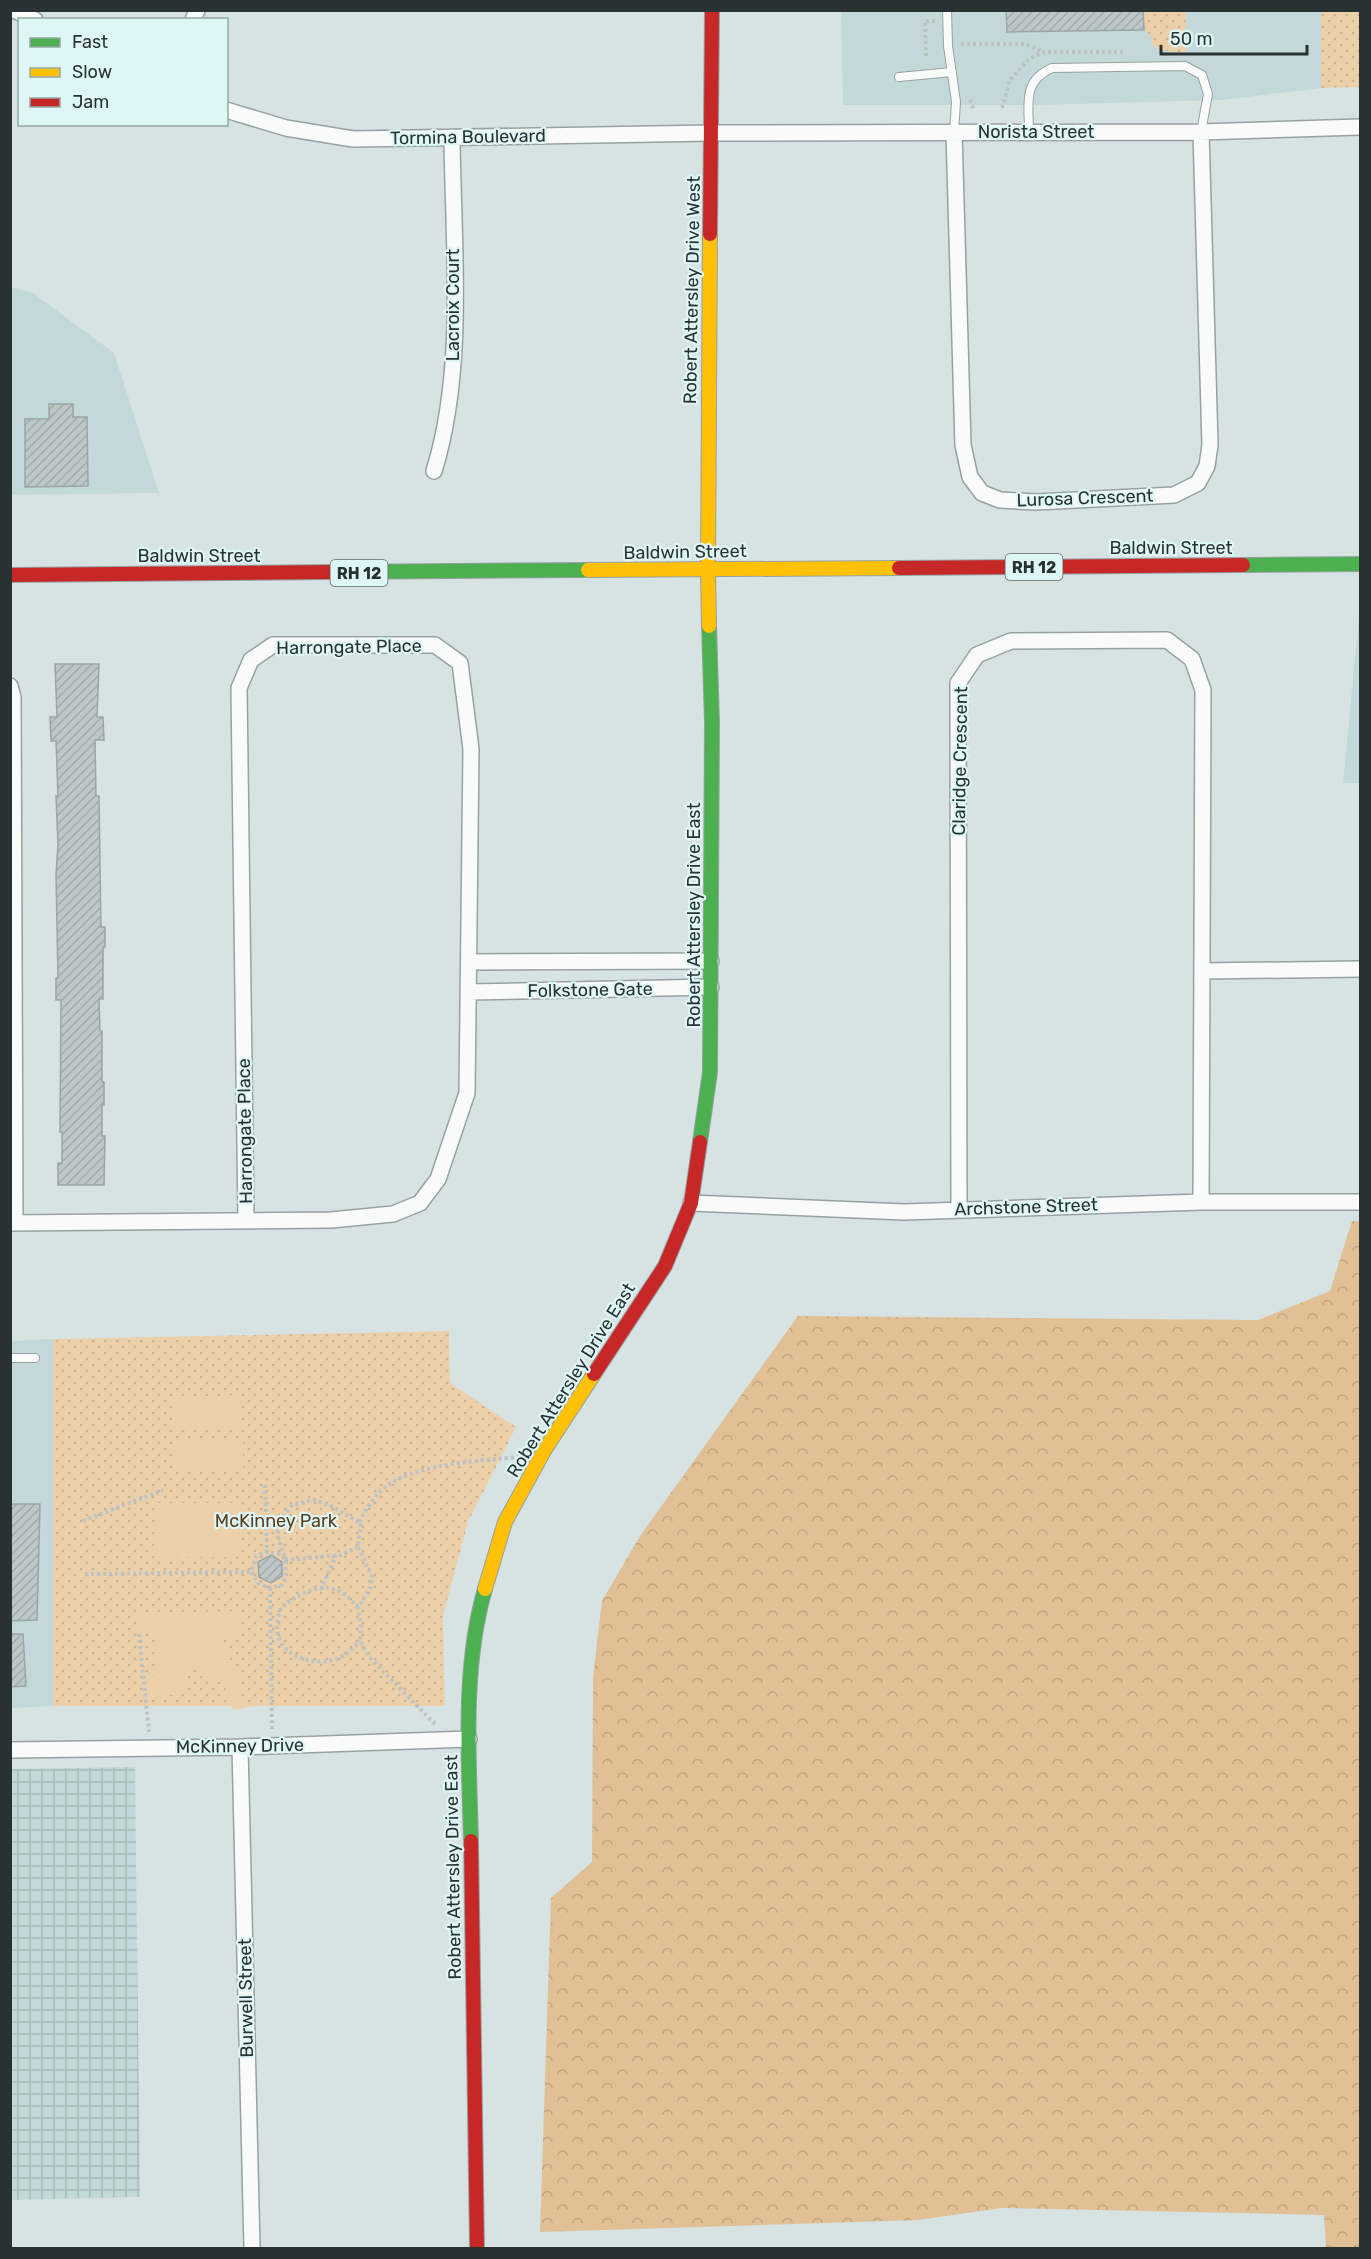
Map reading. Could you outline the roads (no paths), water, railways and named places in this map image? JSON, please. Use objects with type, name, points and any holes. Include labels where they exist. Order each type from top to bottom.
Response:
[{"type":"street","points":[[14,10],[31,18]]},
{"type":"street","name":"Robert Attersley Drive West","points":[[708,569],[712,10]]},
{"type":"street","name":"Tormina Boulevard","points":[[228,111],[286,128],[353,139],[712,133]]},
{"type":"street","name":"Norista Street","points":[[712,133],[1201,132],[1360,127]]},
{"type":"street","name":"Lurosa Crescent","points":[[954,132],[963,445],[970,477],[982,493],[1000,501],[1037,502],[1174,495],[1198,483],[1207,466],[1210,445],[1201,132]]},
{"type":"street","name":"Lacroix Court","points":[[434,471],[442,445],[452,392],[454,316],[452,137]]},
{"type":"street","name":"Baldwin Street","points":[[10,575],[1360,564]]},
{"type":"street","name":"Robert Attersley Drive East","points":[[477,2248],[469,1739],[471,1666],[483,1596],[505,1522],[541,1455],[665,1266],[691,1203],[711,1072],[712,723],[708,569]]},
{"type":"street","name":"Claridge Crescent","points":[[959,1209],[958,683],[977,655],[1011,641],[1167,640],[1192,659],[1203,690],[1202,1202]]},
{"type":"street","name":"Harrongate Place","points":[[13,1223],[246,1221],[330,1220],[393,1214],[420,1203],[438,1179],[467,1093],[470,992],[471,749],[460,663],[435,645],[273,645],[251,660],[239,688],[246,1221]]},
{"type":"street","points":[[10,686],[13,698],[13,1223]]},
{"type":"street","name":"Folkstone Gate","points":[[470,962],[711,961]]},
{"type":"street","points":[[1202,971],[1360,969]]},
{"type":"street","name":"Folkstone Gate","points":[[470,992],[711,987]]},
{"type":"street","name":"Archstone Street","points":[[691,1203],[904,1212],[1202,1202],[1360,1202]]},
{"type":"street","name":"McKinney Drive","points":[[10,1750],[240,1747],[469,1739]]},
{"type":"street","name":"Burwell Street","points":[[240,1747],[252,2248]]},
{"type":"lane","points":[[947,10],[956,102],[954,132]]},
{"type":"lane","points":[[1029,132],[1030,87],[1040,73],[1052,68],[1185,66],[1202,75],[1208,94],[1201,132]]},
{"type":"lane","points":[[898,77],[952,72]]},
{"type":"lane","points":[[10,1358],[35,1358]]},
{"type":"park label","name":"McKinney Park","points":[[276,1521]]}]
